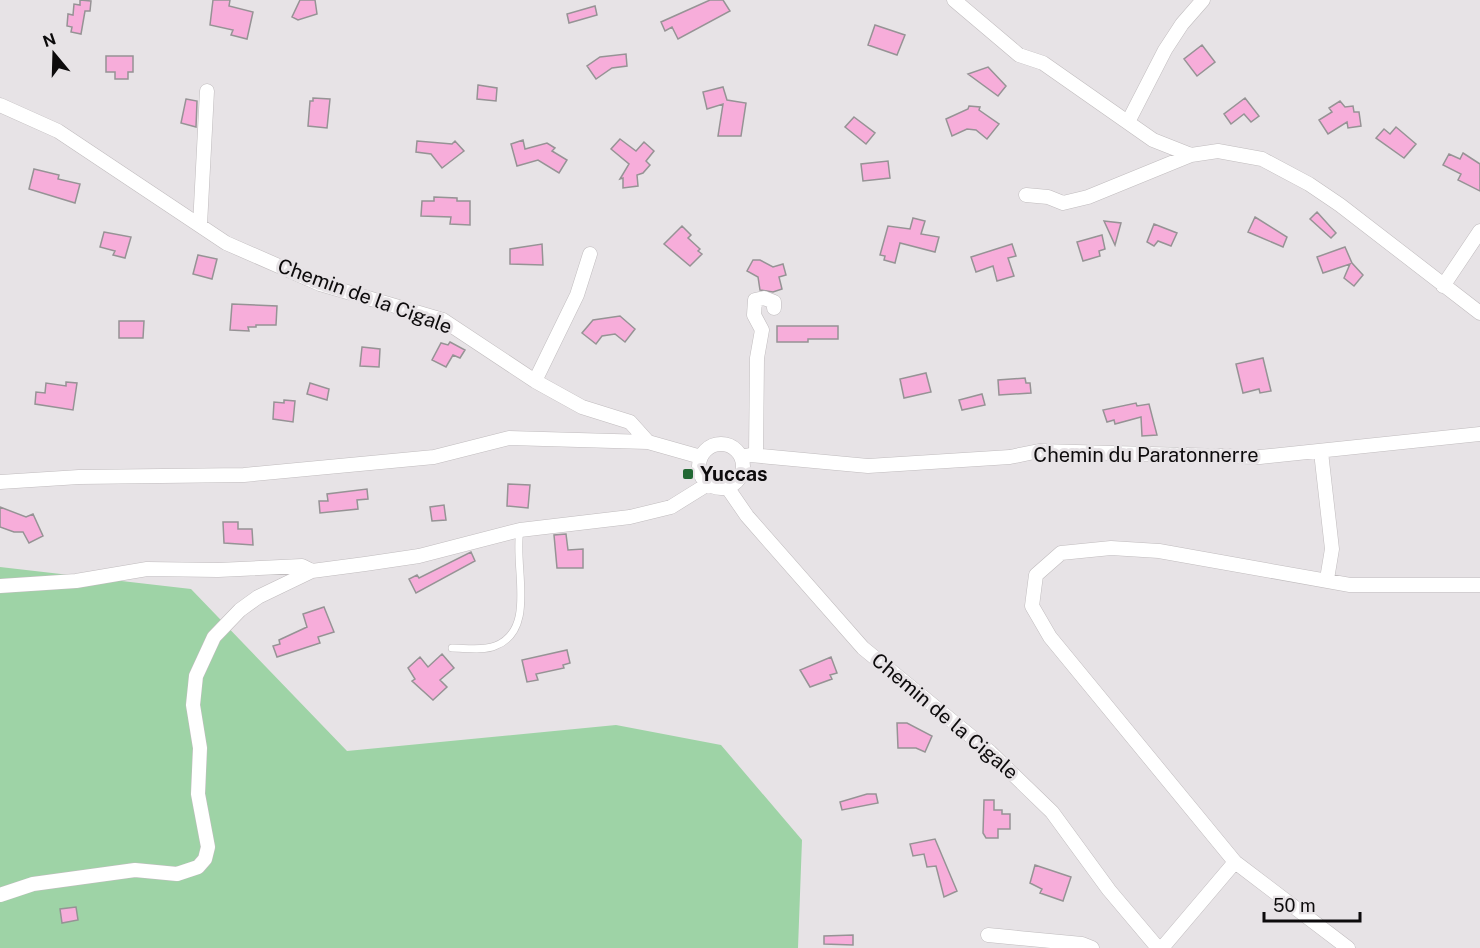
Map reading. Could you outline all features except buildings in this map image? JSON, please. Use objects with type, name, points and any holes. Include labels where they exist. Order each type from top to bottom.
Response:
[{"type":"street","points":[[954,0],[1019,55],[1042,63],[1153,140],[1191,154]]},
{"type":"street","points":[[1128,122],[1165,50],[1182,24],[1203,0]]},
{"type":"street","points":[[200,225],[207,91]]},
{"type":"street","name":"Chemin de la Cigale","points":[[0,105],[58,131],[226,243],[320,284],[443,320],[535,381],[582,407],[630,422],[648,442],[701,457]]},
{"type":"street","points":[[1026,195],[1048,197],[1063,203],[1088,197],[1191,154],[1218,151],[1262,159],[1340,205],[1480,313]]},
{"type":"street","points":[[1443,286],[1480,231]]},
{"type":"street","points":[[535,381],[577,295],[590,254]]},
{"type":"street","points":[[756,455],[757,358],[762,330],[754,315],[755,300],[764,298],[774,302],[774,308]]},
{"type":"street","name":"Chemin du Paratonnerre","points":[[741,457],[756,455],[868,466],[1010,457],[1040,451],[1202,457],[1321,452],[1480,434]]},
{"type":"street","points":[[0,482],[79,477],[244,475],[434,457],[509,438],[648,442]]},
{"type":"street","points":[[716,445],[726,445],[735,449],[741,457],[742,472],[734,484],[717,488],[708,484],[702,477],[699,467],[701,457],[707,449],[716,445]]},
{"type":"street","points":[[1321,452],[1332,549],[1327,579]]},
{"type":"street","points":[[0,895],[33,884],[135,870],[177,874],[198,867],[205,859],[208,847],[198,794],[200,747],[193,705],[196,676],[214,637],[240,610],[258,597],[312,571],[419,556],[520,530],[630,517],[671,507],[708,484]]},
{"type":"street","name":"Chemin de la Cigale","points":[[728,487],[747,516],[863,648],[990,752],[1052,812],[1109,890],[1160,948]]},
{"type":"street","points":[[1348,948],[1235,862],[1050,637],[1032,606],[1036,575],[1061,553],[1111,548],[1159,551],[1327,579],[1350,585],[1480,585]]},
{"type":"street","points":[[0,586],[76,580],[147,568],[218,570],[302,566],[312,571]]},
{"type":"street","points":[[1160,948],[1235,862]]},
{"type":"street","points":[[988,935],[1082,944],[1092,948]]},
{"type":"lane","points":[[452,648],[494,647],[512,636],[519,622],[521,600],[517,548],[520,530]]},
{"type":"green space","points":[[0,567],[191,589],[347,751],[616,725],[721,745],[802,840],[798,948],[0,948]]},
{"type":"place","name":"Yuccas","points":[[688,474]]}]
